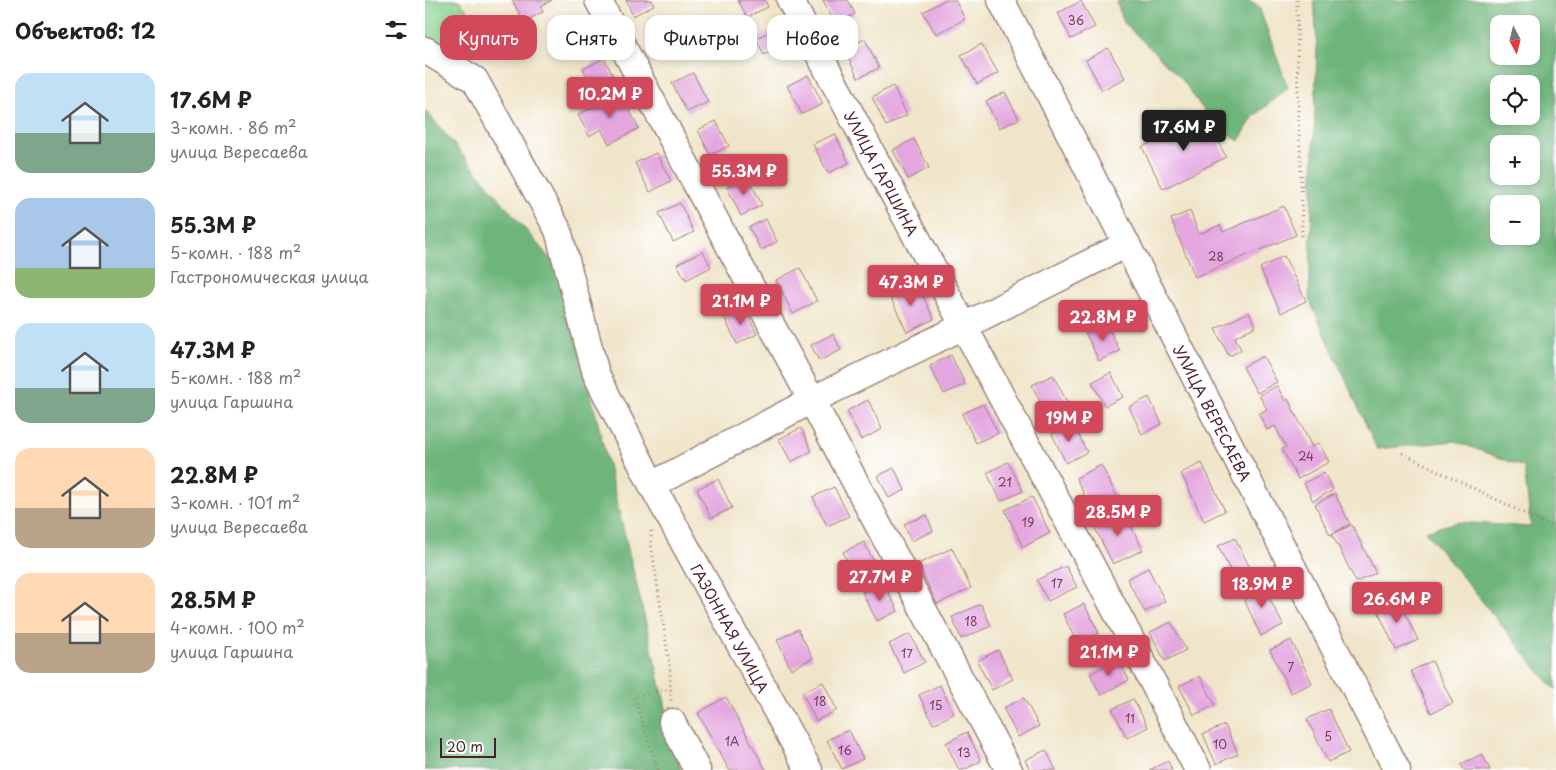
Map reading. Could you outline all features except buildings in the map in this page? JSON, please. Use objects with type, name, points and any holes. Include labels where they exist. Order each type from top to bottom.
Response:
[{"type":"street","points":[[597,0],[1009,770]]},
{"type":"street","name":"УЛИЦА ГАРШИНА","points":[[790,0],[1198,770]]},
{"type":"street","name":"УЛИЦА ВЕРЕСАЕВА","points":[[1001,0],[1127,244],[1392,768]]},
{"type":"street","name":"ГАЗОННАЯ УЛИЦА","points":[[425,50],[475,80],[558,230],[596,374],[652,485],[809,770]]},
{"type":"street","points":[[652,485],[812,400],[1127,244]]},
{"type":"street","points":[[672,722],[697,770]]},
{"type":"path","points":[[1297,0],[1302,239]]},
{"type":"path","points":[[1402,453],[1556,529]]},
{"type":"path","points":[[651,524],[651,543],[670,668],[672,722]]},
{"type":"path","points":[[659,770],[634,696],[671,689]]},
{"type":"green space","points":[[425,0],[459,0],[471,15],[440,15],[440,56],[425,36]]},
{"type":"green space","points":[[1123,0],[1247,0],[1259,7],[1288,88],[1254,116],[1239,141],[1212,122],[1181,78],[1123,22],[1117,2]]},
{"type":"green space","points":[[1314,0],[1556,0],[1556,690],[1425,531],[1458,522],[1531,527],[1524,467],[1455,441],[1377,449],[1309,299],[1317,46]]},
{"type":"green space","points":[[425,110],[562,273],[681,770],[425,770]]}]
